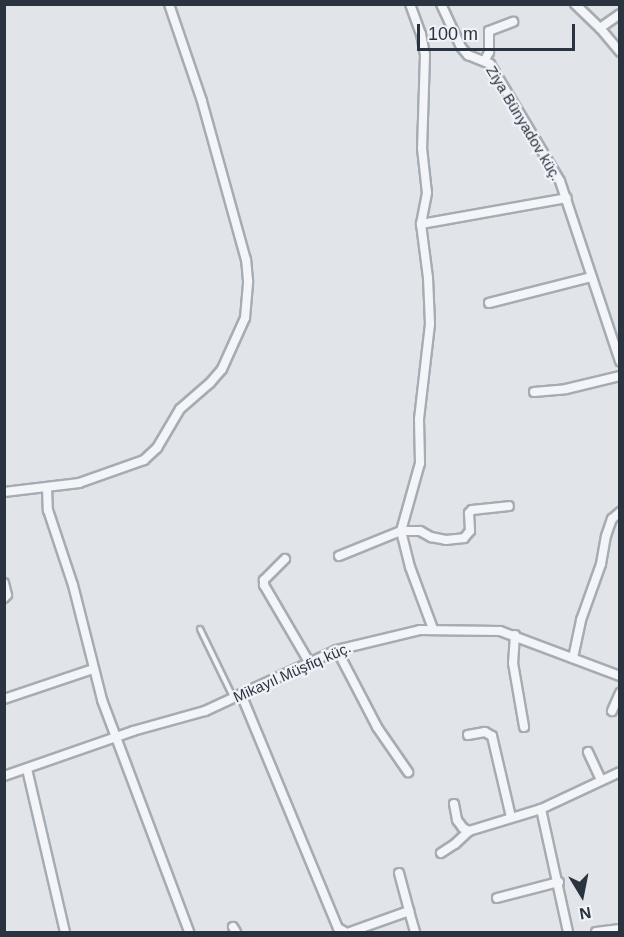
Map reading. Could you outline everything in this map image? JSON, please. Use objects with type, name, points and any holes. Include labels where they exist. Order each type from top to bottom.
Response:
[{"type":"street","points":[[4,492],[79,483],[132,466],[152,454],[180,409],[210,383],[222,369],[245,318],[248,281],[246,260],[202,101],[169,4]]},
{"type":"street","points":[[410,4],[422,34],[424,55],[422,148],[427,193],[421,224],[428,278],[429,346],[419,419],[420,463],[401,531],[410,567],[433,628]]},
{"type":"street","name":"Ziya Bünyadov küç.","points":[[441,4],[461,46],[468,55],[485,60],[490,64],[550,162],[567,198],[591,277],[608,318],[620,361]]},
{"type":"street","points":[[575,4],[600,28],[620,52]]},
{"type":"street","points":[[600,28],[620,14]]},
{"type":"street","points":[[485,60],[489,52],[489,31],[513,22]]},
{"type":"street","points":[[421,224],[567,198]]},
{"type":"street","points":[[489,303],[591,277]]},
{"type":"street","points":[[534,392],[566,389],[620,376]]},
{"type":"street","points":[[47,487],[48,510],[73,585],[93,669],[115,737],[189,933]]},
{"type":"street","points":[[339,556],[401,531],[420,531],[431,537],[446,540],[464,538],[470,531],[469,513],[472,510],[509,506]]},
{"type":"street","points":[[573,658],[581,620],[601,564],[606,536],[612,519],[620,512]]},
{"type":"street","points":[[285,559],[264,580],[265,590],[309,662]]},
{"type":"street","points":[[4,583],[7,595],[4,598]]},
{"type":"street","name":"Mikayıl Müşfiq küç.","points":[[4,776],[149,726],[185,718],[337,650],[382,637],[433,628],[489,630],[515,635],[620,676]]},
{"type":"street","points":[[515,635],[513,663],[524,727]]},
{"type":"street","points":[[337,650],[377,727],[408,772]]},
{"type":"street","points":[[4,699],[93,669]]},
{"type":"street","points":[[612,711],[620,693]]},
{"type":"street","points":[[237,696],[338,928],[345,933]]},
{"type":"street","points":[[468,735],[485,732],[492,736],[511,817]]},
{"type":"street","points":[[588,752],[602,780]]},
{"type":"street","points":[[27,769],[65,933]]},
{"type":"street","points":[[441,853],[469,831],[541,809],[620,772]]},
{"type":"street","points":[[454,804],[458,820],[463,828],[469,831]]},
{"type":"street","points":[[541,809],[559,882],[568,933]]},
{"type":"street","points":[[399,873],[415,933]]},
{"type":"street","points":[[496,898],[559,882]]},
{"type":"street","points":[[350,933],[363,931],[409,911]]},
{"type":"street","points":[[596,933],[620,929]]},
{"type":"lane","points":[[200,628],[237,696]]}]
